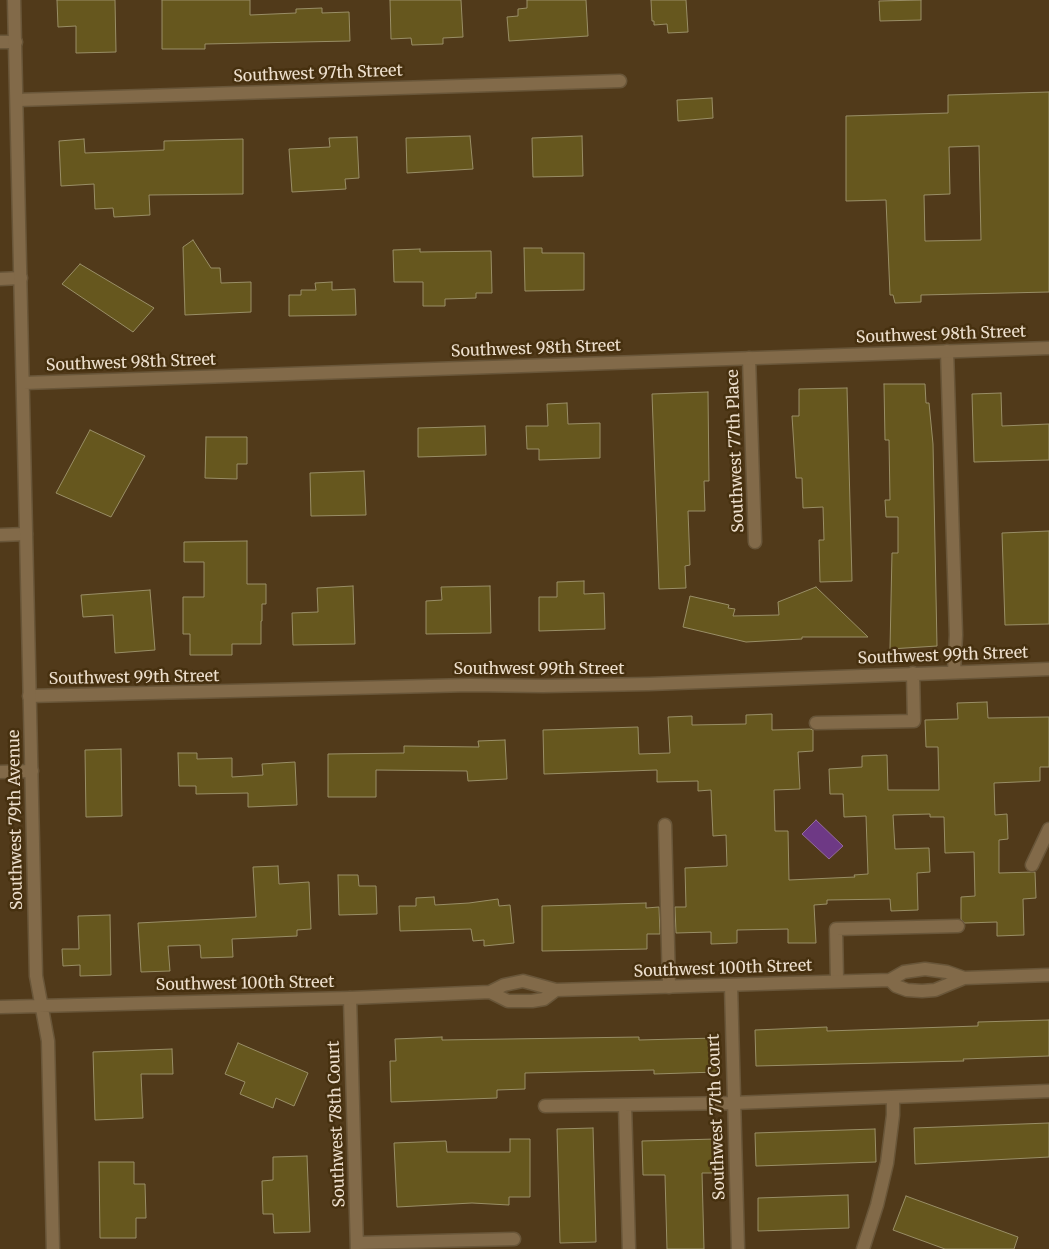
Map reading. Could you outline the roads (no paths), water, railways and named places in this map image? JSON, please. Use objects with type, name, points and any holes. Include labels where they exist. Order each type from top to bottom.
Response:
[{"type":"street","name":"Southwest 79th Avenue","points":[[14,0],[36,976],[48,1041],[53,1249]]},
{"type":"street","points":[[0,42],[16,42]]},
{"type":"street","name":"Southwest 97th Street","points":[[17,100],[620,81]]},
{"type":"street","points":[[0,279],[21,278]]},
{"type":"street","name":"Southwest 98th Street","points":[[24,383],[1049,348]]},
{"type":"street","points":[[947,351],[956,635],[954,671]]},
{"type":"street","name":"Southwest 77th Place","points":[[749,358],[755,542]]},
{"type":"street","points":[[0,535],[26,534]]},
{"type":"street","name":"Southwest 99th Street","points":[[29,696],[470,685],[639,684],[1049,669]]},
{"type":"street","points":[[816,723],[914,721],[913,673]]},
{"type":"street","points":[[0,772],[32,771]]},
{"type":"street","points":[[666,824],[669,987]]},
{"type":"street","points":[[1032,865],[1049,829]]},
{"type":"street","points":[[837,981],[836,929],[958,926]]},
{"type":"street","name":"Southwest 100th Street","points":[[0,1007],[350,998],[490,992],[504,985],[523,981],[556,990],[669,987],[890,980],[904,972],[925,969],[947,972],[964,978]]},
{"type":"street","name":"Southwest 100th Street","points":[[890,980],[896,986],[907,990],[922,991],[935,990],[964,978],[1049,975]]},
{"type":"street","name":"Southwest 77th Court","points":[[730,985],[738,1249]]},
{"type":"street","name":"Southwest 100th Street","points":[[490,992],[502,1000],[532,1001],[544,999],[556,990]]},
{"type":"street","name":"Southwest 78th Court","points":[[350,998],[357,1246]]},
{"type":"street","points":[[545,1106],[733,1103],[1049,1092]]},
{"type":"street","points":[[864,1249],[886,1170],[893,1114],[892,1098]]},
{"type":"street","points":[[625,1105],[629,1249]]},
{"type":"street","points":[[357,1246],[514,1240]]}]
